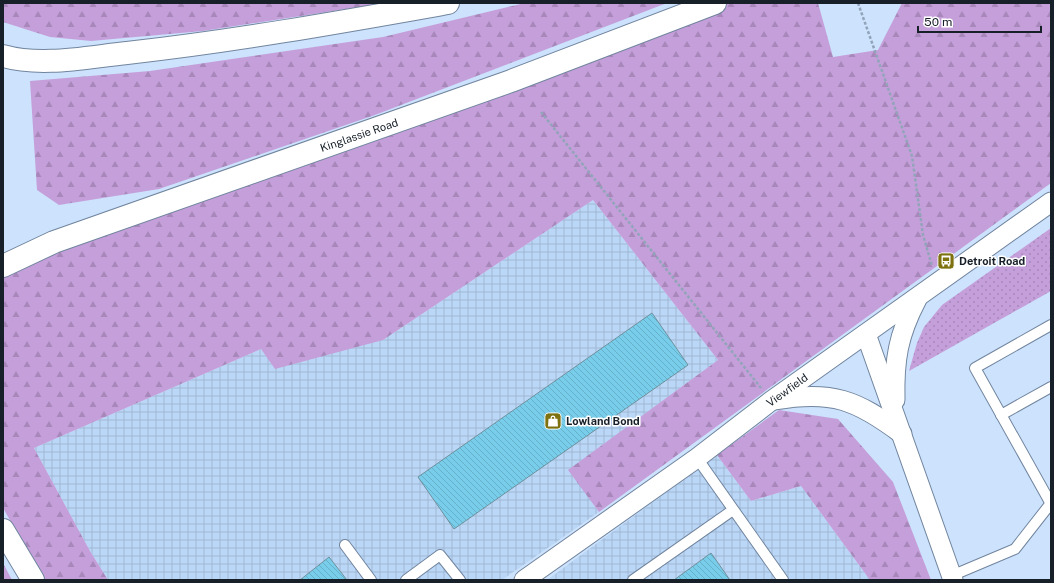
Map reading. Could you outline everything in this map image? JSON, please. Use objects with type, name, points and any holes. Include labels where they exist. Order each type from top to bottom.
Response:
[{"type":"main road","points":[[3,56],[12,59],[52,61],[189,46],[287,32],[448,3]]},
{"type":"main road","name":"Kinglassie Road","points":[[3,266],[54,242],[511,81],[715,3]]},
{"type":"main road","points":[[3,530],[33,580]]},
{"type":"street","name":"Viewfield","points":[[524,580],[697,458],[771,401],[1051,202]]},
{"type":"street","points":[[898,425],[894,386],[898,342],[905,321],[918,296]]},
{"type":"street","points":[[866,334],[952,578]]},
{"type":"street","points":[[771,401],[812,396],[841,399],[898,425]]},
{"type":"lane","points":[[952,578],[1015,549],[1051,503],[975,368],[1051,326]]},
{"type":"lane","points":[[1001,414],[1051,387]]},
{"type":"lane","points":[[697,458],[783,580]]},
{"type":"lane","points":[[633,580],[733,510]]},
{"type":"lane","points":[[345,544],[371,580]]},
{"type":"lane","points":[[406,580],[440,555],[460,580]]},
{"type":"path","points":[[858,3],[912,156],[923,235],[931,264],[941,280]]},
{"type":"path","points":[[541,112],[771,401]]},
{"type":"shaded area","points":[[593,200],[718,360],[569,470],[599,512],[502,580],[108,580],[90,551],[34,448],[261,349],[383,340]]},
{"type":"shaded area","points":[[717,455],[751,501],[801,486],[870,580],[547,580]]},
{"type":"green space","points":[[3,3],[385,3],[203,31],[91,41],[50,37],[3,22]]},
{"type":"green space","points":[[525,3],[667,3],[375,115],[159,189],[59,205],[37,190],[30,81],[150,71],[383,37]]},
{"type":"green space","points":[[715,3],[818,3],[833,57],[878,50],[902,3],[1051,3],[1051,183],[599,512],[568,470],[718,360],[593,200],[383,340],[275,369],[261,349],[34,448],[90,551],[108,580],[44,580],[3,508],[3,266]]},
{"type":"green space","points":[[1051,228],[1051,291],[909,371],[917,343],[924,327],[942,305]]},
{"type":"green space","points":[[779,410],[838,419],[893,482],[931,580],[870,580],[801,486],[751,501],[717,455]]},
{"type":"green space","points":[[3,563],[12,580],[3,580]]},
{"type":"building","name":"Lowland Bond","points":[[652,313],[688,365],[454,529],[418,477]]},
{"type":"building","points":[[711,553],[730,580],[674,580]]},
{"type":"building","points":[[329,557],[347,580],[300,580]]},
{"type":"place","name":"Detroit Road","points":[[946,261]]},
{"type":"place","name":"Lowland Bond","points":[[553,421]]}]
